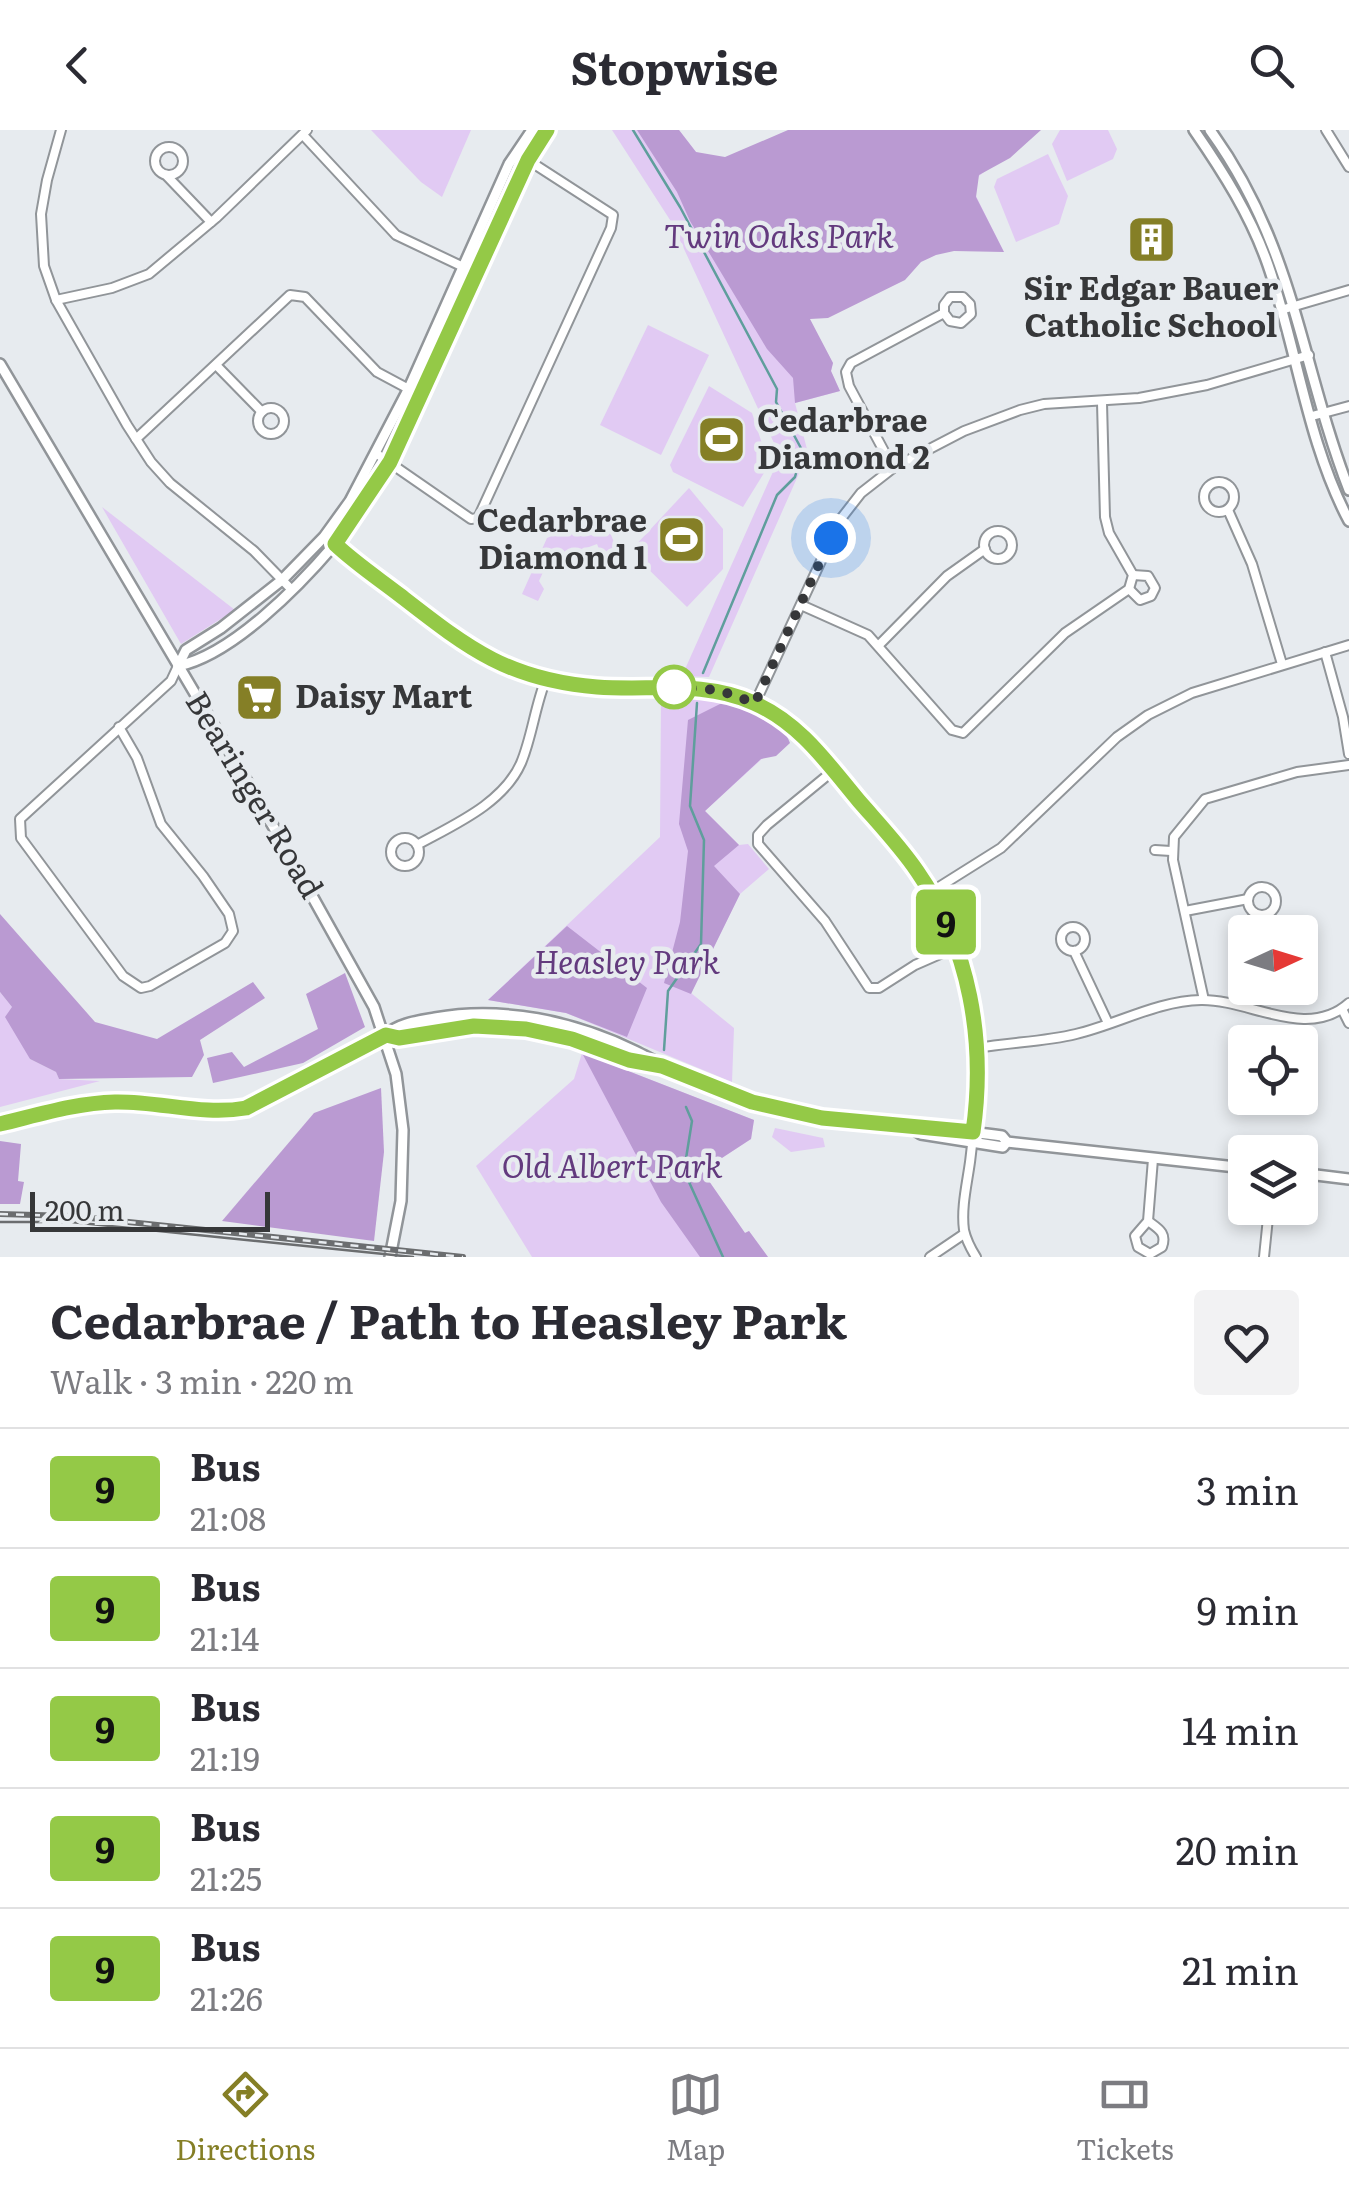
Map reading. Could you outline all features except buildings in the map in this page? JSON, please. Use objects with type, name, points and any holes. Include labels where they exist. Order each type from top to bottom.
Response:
[{"type":"street","points":[[61,130],[41,214],[44,266],[56,300],[136,439],[170,483],[254,551],[292,588]]},
{"type":"street","points":[[119,727],[137,758],[161,824],[197,866],[229,914],[233,931],[225,943],[140,988],[122,976],[22,838],[20,818],[119,727],[171,680],[186,650],[282,580],[324,537],[377,454],[517,153],[532,130]]},
{"type":"street","points":[[178,666],[191,664],[236,637],[335,544],[390,462],[528,160],[547,130]]},
{"type":"street","points":[[1194,130],[1242,208],[1274,283],[1325,465],[1349,521]]},
{"type":"street","points":[[1210,130],[1258,208],[1286,278],[1349,490]]},
{"type":"street","points":[[1326,130],[1349,167]]},
{"type":"street","points":[[56,300],[112,288],[149,274],[211,222],[304,132],[396,235],[476,273]]},
{"type":"street","points":[[377,454],[471,519],[478,518],[611,228],[610,210],[517,153]]},
{"type":"street","points":[[165,174],[211,222]]},
{"type":"street","points":[[1274,283],[1286,278]]},
{"type":"street","points":[[1282,310],[1349,290]]},
{"type":"street","points":[[136,439],[286,298],[297,294],[305,297],[377,372],[420,395]]},
{"type":"street","points":[[893,468],[849,386],[846,372],[851,363],[944,313]]},
{"type":"street","points":[[755,703],[827,545],[850,504],[893,468],[992,419],[1044,404],[1102,402],[1207,384],[1309,355]]},
{"type":"street","name":"Bearinger Road","points":[[0,364],[350,959],[386,1035],[403,1130],[401,1202],[390,1257]]},
{"type":"street","points":[[216,365],[262,412]]},
{"type":"street","points":[[801,604],[861,630],[879,645],[952,730],[963,733],[1065,632],[1129,589],[1133,576],[1104,517],[1102,402]]},
{"type":"street","points":[[1312,416],[1349,406]]},
{"type":"street","points":[[1224,482],[1232,489],[1234,500],[1228,510],[1218,512],[1206,505],[1204,493],[1211,484],[1224,482]]},
{"type":"street","points":[[1228,510],[1252,564],[1282,664]]},
{"type":"street","points":[[324,537],[474,651],[546,680],[600,687],[702,688],[755,703],[792,725],[834,770],[896,843],[931,892],[956,947],[970,991],[977,1048],[973,1137],[963,1212],[964,1234],[976,1257]]},
{"type":"street","points":[[879,645],[947,576],[985,549]]},
{"type":"street","points":[[1129,589],[1140,600],[1151,596],[1155,588],[1148,576],[1133,576]]},
{"type":"street","points":[[931,892],[1002,848],[1117,737],[1142,718],[1192,693],[1349,644]]},
{"type":"street","points":[[1325,652],[1344,717],[1349,754]]},
{"type":"street","points":[[417,846],[491,800],[508,784],[520,763],[546,680]]},
{"type":"street","points":[[1204,1000],[1171,851],[1174,838],[1204,799],[1297,772],[1349,765]]},
{"type":"street","points":[[834,770],[766,826],[758,835],[758,844],[825,921],[869,988],[879,988],[915,965],[956,947]]},
{"type":"street","points":[[1156,850],[1171,851]]},
{"type":"street","points":[[1185,911],[1248,900]]},
{"type":"street","points":[[1074,951],[1108,1023]]},
{"type":"street","points":[[977,1048],[1064,1037],[1159,1007],[1204,1000],[1304,1019],[1345,1006],[1349,1023]]},
{"type":"street","points":[[0,1124],[80,1104],[118,1102],[226,1112],[246,1108],[394,1028],[461,1014],[504,1014],[584,1030],[752,1102],[822,1118],[921,1126],[1003,1146],[1007,1142],[1228,1166]]},
{"type":"street","points":[[1148,1221],[1164,1238],[1162,1247],[1154,1254],[1146,1253],[1136,1242],[1138,1231],[1148,1221],[1153,1159]]},
{"type":"street","points":[[1318,1176],[1349,1179]]},
{"type":"street","points":[[1264,1257],[1268,1225]]},
{"type":"street","points":[[930,1257],[964,1234]]},
{"type":"green space","points":[[371,130],[471,130],[442,197],[421,182]]},
{"type":"green space","name":"Twin Oaks Park","points":[[612,130],[679,130],[696,152],[723,162],[1039,130],[975,179],[974,192],[1004,252],[975,244],[930,252],[809,319],[833,363],[831,371],[840,391],[795,403],[808,453],[709,677],[682,676],[780,456],[672,223]]},
{"type":"green space","name":"Twin Oaks Park","points":[[637,130],[679,130],[696,152],[725,157],[788,130],[1041,130],[1010,158],[979,175],[976,197],[1004,252],[954,251],[936,255],[921,262],[905,280],[828,318],[810,319],[833,363],[831,371],[840,391],[795,403],[793,378],[767,349]]},
{"type":"green space","points":[[1060,130],[1108,130],[1117,149],[1113,159],[1067,181],[1052,144]]},
{"type":"green space","points":[[1048,154],[1068,196],[1059,224],[1016,242],[994,187],[997,179]]},
{"type":"green space","points":[[648,325],[709,355],[661,455],[600,425]]},
{"type":"green space","name":"Cedarbrae Diamond 2","points":[[709,386],[752,413],[769,465],[743,507],[673,472],[670,465]]},
{"type":"green space","name":"Cedarbrae Diamond 1","points":[[689,488],[723,529],[723,569],[687,607],[635,556],[633,548]]},
{"type":"green space","points":[[102,507],[235,610],[181,644]]},
{"type":"green space","points":[[603,515],[622,562],[607,568],[597,544],[557,559],[551,573],[544,570],[539,581],[544,589],[538,601],[522,594],[547,538]]},
{"type":"green space","name":"Heasley Park","points":[[692,697],[740,706],[788,735],[705,811],[739,845],[748,844],[769,869],[740,894],[691,993],[734,1028],[732,1082],[566,1013],[488,1000],[660,837],[661,698]]},
{"type":"green space","points":[[724,702],[772,722],[790,743],[776,756],[761,759],[705,811],[739,845],[714,866],[740,894],[691,994],[664,983],[680,922],[688,851],[679,824],[688,720]]},
{"type":"green space","points":[[0,914],[95,1022],[157,1039],[253,982],[265,998],[200,1040],[204,1055],[192,1077],[59,1079],[56,1072],[30,1059],[5,1017],[12,1007],[0,992]]},
{"type":"green space","points":[[567,926],[647,988],[627,1037],[566,1013],[488,1000]]},
{"type":"green space","points":[[345,973],[365,1027],[303,1063],[213,1083],[207,1058],[232,1052],[244,1067],[318,1029],[306,994]]},
{"type":"green space","points":[[0,992],[12,1007],[30,1059],[56,1072],[59,1079],[100,1081],[0,1107]]},
{"type":"green space","name":"Old Albert Park","points":[[582,1053],[754,1120],[751,1139],[702,1171],[745,1233],[749,1231],[768,1257],[532,1257],[476,1166],[574,1079]]},
{"type":"green space","points":[[582,1053],[754,1120],[751,1139],[702,1171],[745,1233],[749,1231],[768,1257],[700,1257],[661,1202]]},
{"type":"green space","points":[[381,1088],[384,1152],[374,1241],[222,1221],[314,1113]]},
{"type":"green space","points":[[775,1128],[823,1138],[825,1147],[791,1152],[772,1137]]},
{"type":"green space","points":[[0,1141],[21,1144],[18,1181],[24,1182],[20,1204],[0,1204]]},
{"type":"waterway","points":[[633,130],[680,207],[777,389],[776,402],[802,450],[795,477],[777,495],[703,673]]},
{"type":"waterway","points":[[664,1050],[668,991],[701,944],[704,840],[690,806],[697,703]]},
{"type":"waterway","points":[[686,1107],[692,1121],[684,1171],[723,1257]]},
{"type":"tram line","points":[[0,1222],[71,1222],[413,1257]]},
{"type":"railway","points":[[0,1214],[71,1216],[463,1257]]},
{"type":"bus line","name":"9","points":[[0,1124],[80,1104],[118,1102],[226,1112],[246,1108],[265,1102],[386,1035],[399,1038],[474,1026],[513,1027],[572,1039],[629,1060],[662,1066],[752,1102],[822,1118],[973,1132],[978,1070],[974,1017],[965,974],[944,917],[928,886],[903,852],[798,731],[755,703],[718,690],[686,686],[600,687],[536,677],[474,651],[335,544],[390,462],[528,160],[547,130]]},
{"type":"place","name":"Sir Edgar Bauer Catholic School","points":[[1151,239]]},
{"type":"place","name":"Cedarbrae Diamond 2","points":[[722,439]]},
{"type":"place","name":"Cedarbrae Diamond 1","points":[[682,539]]},
{"type":"place","name":"Daisy Mart","points":[[260,697]]},
{"type":"route","points":[[674,687],[718,690],[755,703],[831,538]]}]
